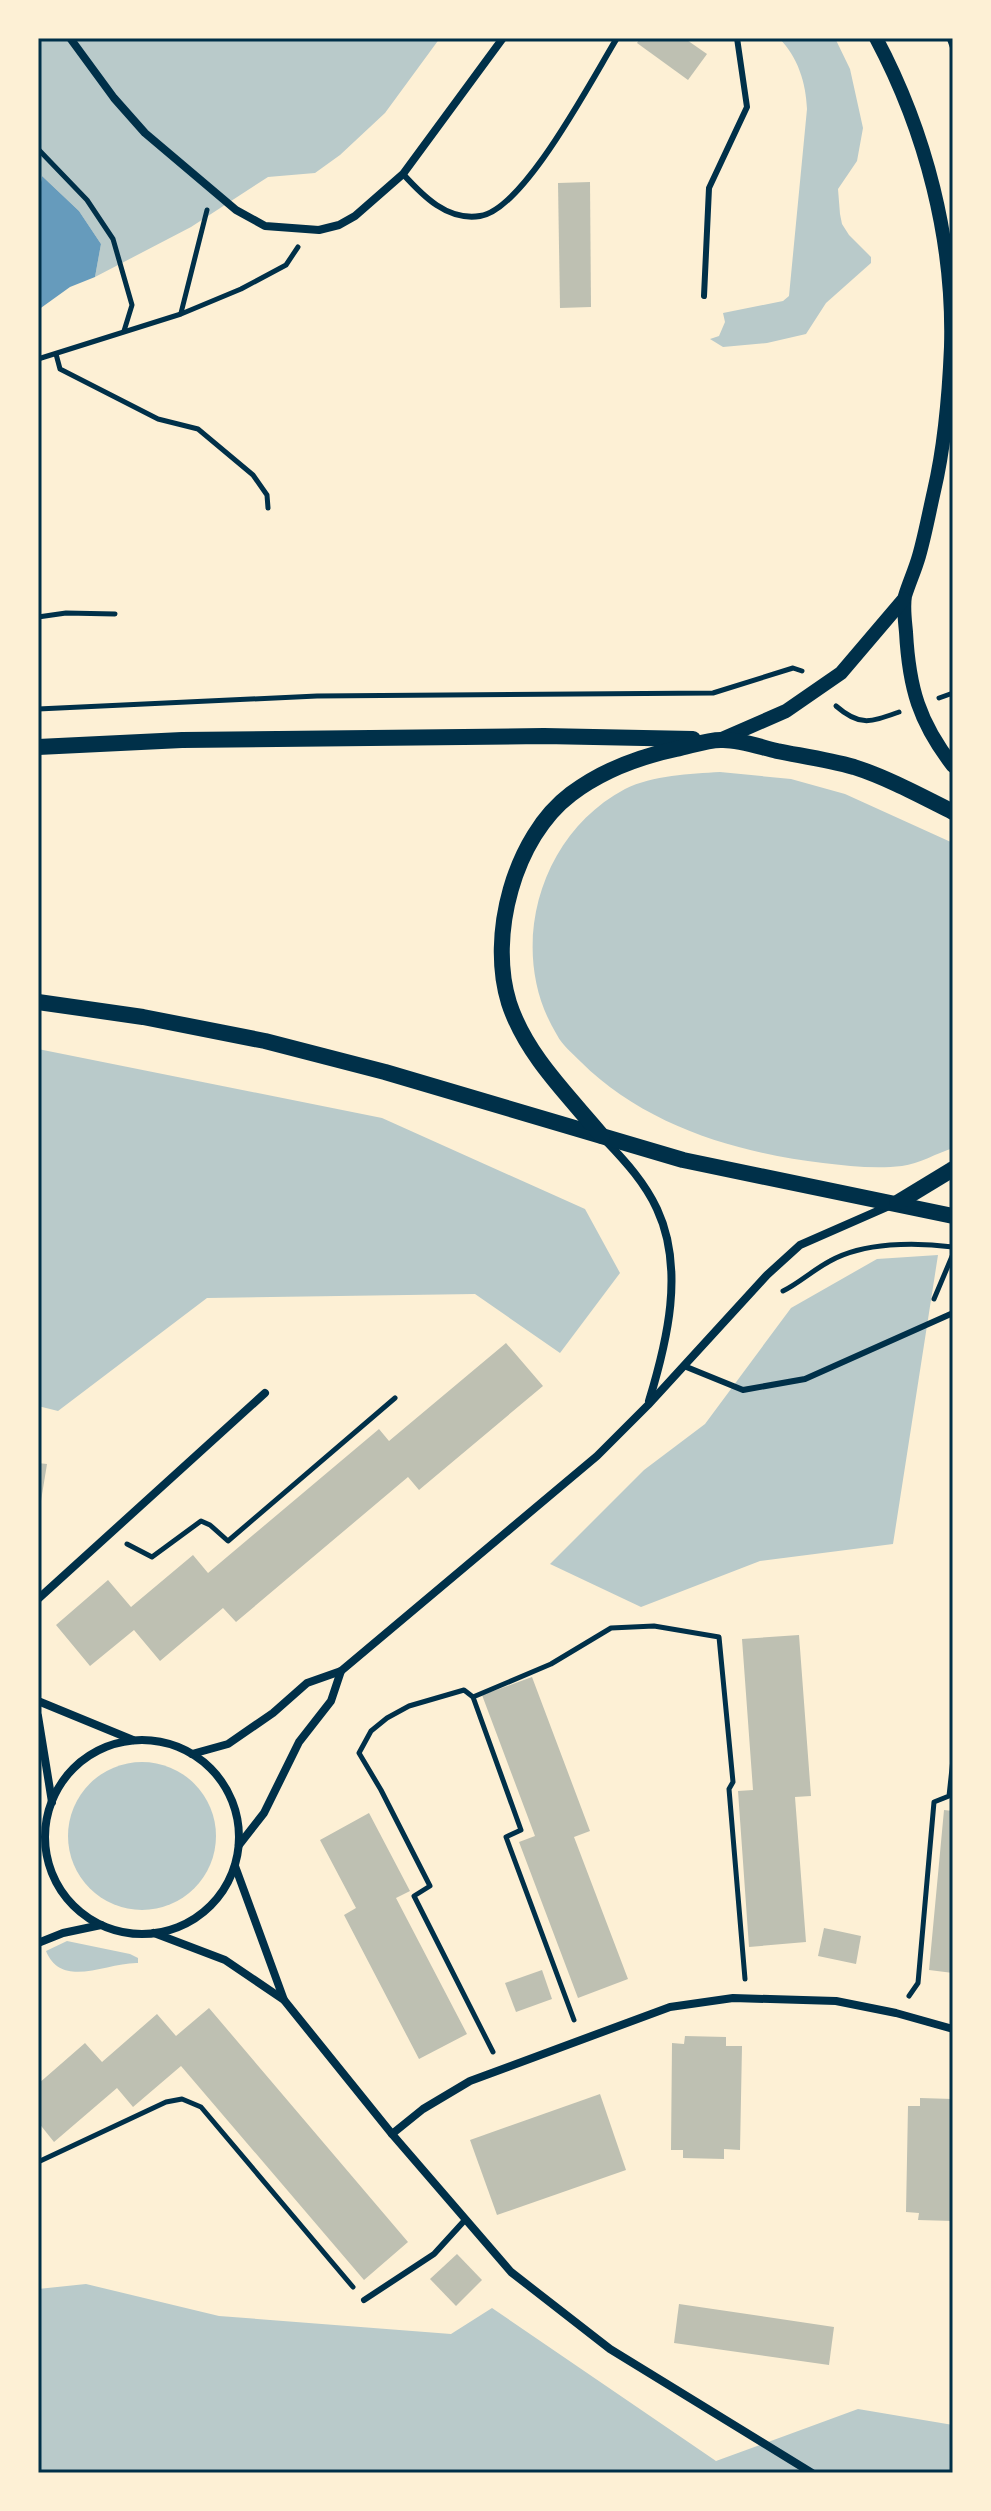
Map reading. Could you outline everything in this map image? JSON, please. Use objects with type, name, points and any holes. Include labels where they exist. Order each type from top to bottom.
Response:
[{"type":"main road","points":[[38,747],[182,740],[544,736],[722,739],[853,767],[953,812]]},
{"type":"main road","points":[[603,1137],[536,1056],[521,1033],[509,1003],[503,976],[502,946],[510,889],[527,849],[546,819],[569,795],[628,762],[722,739]]},
{"type":"main road","points":[[38,1002],[143,1017],[265,1041],[385,1072],[683,1160],[953,1216]]},
{"type":"main road","points":[[897,1203],[953,1169]]},
{"type":"street","points":[[70,38],[114,98],[145,133],[236,210],[265,226],[319,230],[339,225],[355,216],[403,174],[503,38]]},
{"type":"street","points":[[722,739],[786,711],[841,673],[904,599],[919,556],[935,487],[947,408],[951,315],[944,245],[927,166],[909,108],[876,38]]},
{"type":"street","points":[[904,599],[908,670],[916,706],[940,750],[953,766]]},
{"type":"street","points":[[603,1137],[640,1179],[657,1209],[667,1239],[670,1278],[668,1326],[663,1356],[648,1405]]},
{"type":"street","points":[[192,1754],[228,1744],[273,1713],[307,1683],[341,1671],[597,1456],[767,1275],[800,1245],[897,1203]]},
{"type":"street","points":[[38,1599],[265,1393]]},
{"type":"street","points":[[239,1845],[264,1813],[299,1742],[331,1701],[341,1671]]},
{"type":"street","points":[[38,1701],[133,1740]]},
{"type":"street","points":[[38,1716],[52,1802]]},
{"type":"street","points":[[133,1740],[158,1741],[192,1754],[207,1764],[228,1793],[239,1827],[235,1865],[223,1891],[204,1912],[181,1926],[154,1933],[127,1933],[101,1925],[80,1911],[62,1892],[51,1869],[45,1843],[46,1822],[52,1802],[65,1778],[84,1759],[107,1746],[133,1740]]},
{"type":"street","points":[[38,1851],[45,1843]]},
{"type":"street","points":[[235,1865],[284,2000]]},
{"type":"street","points":[[38,1943],[63,1933],[101,1925]]},
{"type":"street","points":[[154,1933],[225,1960],[284,2000],[392,2134],[511,2272],[610,2349],[812,2473]]},
{"type":"street","points":[[392,2134],[423,2109],[470,2081],[670,2007],[746,1999],[836,2001],[953,2029]]},
{"type":"lane","points":[[403,174],[426,200],[454,214],[480,216],[497,210],[532,175],[617,38]]},
{"type":"lane","points":[[704,296],[709,188],[747,107],[737,38]]},
{"type":"lane","points":[[684,1366],[743,1390],[805,1379],[953,1313]]},
{"type":"lane","points":[[364,2300],[434,2254],[465,2220]]},
{"type":"path","points":[[949,38],[953,49]]},
{"type":"path","points":[[38,149],[87,200],[113,239],[132,305],[124,332]]},
{"type":"path","points":[[181,314],[212,191]]},
{"type":"path","points":[[38,359],[181,314],[276,272],[286,265],[309,229]]},
{"type":"path","points":[[56,354],[60,369],[158,419],[198,429],[253,475],[267,495],[268,508]]},
{"type":"path","points":[[38,617],[66,613],[115,614]]},
{"type":"path","points":[[38,709],[317,696],[713,693],[793,668],[808,672],[830,700],[857,721],[866,721],[953,693]]},
{"type":"path","points":[[767,1275],[783,1292],[832,1259],[868,1249],[899,1243],[953,1247]]},
{"type":"path","points":[[923,1325],[953,1254]]},
{"type":"path","points":[[109,1535],[152,1557],[201,1521],[228,1541],[395,1398]]},
{"type":"path","points":[[473,1697],[551,1664],[611,1628],[654,1626],[719,1637],[733,1782],[729,1789],[746,1999]]},
{"type":"path","points":[[502,2069],[414,1896],[430,1886],[359,1753],[371,1731],[409,1706],[464,1690],[473,1697],[521,1830],[506,1837],[581,2040]]},
{"type":"path","points":[[896,2013],[918,1983],[934,1802],[949,1796],[953,1759]]},
{"type":"path","points":[[38,2162],[166,2102],[182,2099],[201,2107],[364,2300]]},
{"type":"shaded area","points":[[38,38],[440,38],[385,113],[340,155],[315,173],[268,177],[191,227],[95,277],[101,244],[79,211],[42,176],[38,200]]},
{"type":"shaded area","points":[[779,38],[835,38],[850,69],[863,128],[857,161],[838,189],[840,214],[842,224],[871,257],[871,263],[826,303],[806,334],[767,343],[723,347],[710,339],[719,336],[725,322],[723,313],[783,301],[789,296],[807,109],[800,71]]},
{"type":"shaded area","points":[[720,772],[791,779],[845,794],[953,843],[953,1148],[908,1165],[872,1167],[790,1158],[725,1143],[663,1119],[633,1103],[606,1084],[559,1039],[542,1002],[534,968],[533,933],[539,898],[552,865],[570,835],[595,809],[636,784],[659,778]]},
{"type":"shaded area","points":[[38,1049],[382,1118],[585,1209],[620,1273],[560,1353],[475,1294],[207,1298],[58,1411],[38,1406]]},
{"type":"shaded area","points":[[938,1255],[893,1544],[760,1561],[641,1607],[550,1564],[644,1470],[705,1424],[791,1308],[877,1259]]},
{"type":"shaded area","points":[[142,1762],[170,1768],[194,1784],[210,1808],[216,1836],[210,1864],[194,1888],[170,1904],[142,1910],[114,1904],[90,1888],[74,1864],[68,1836],[74,1808],[90,1784],[114,1768]]},
{"type":"shaded area","points":[[67,1941],[130,1954],[138,1958],[138,1963],[74,1972],[63,1969],[53,1963],[46,1951]]},
{"type":"shaded area","points":[[86,2284],[219,2316],[451,2334],[492,2308],[716,2461],[858,2409],[953,2425],[953,2473],[38,2473],[38,2289]]},
{"type":"water","points":[[42,176],[79,211],[101,244],[95,277],[70,287],[38,310],[38,200]]},
{"type":"building","points":[[640,38],[684,38],[707,54],[688,80],[637,43]]},
{"type":"building","points":[[590,182],[591,307],[560,308],[558,183]]},
{"type":"building","points":[[506,1343],[543,1386],[419,1490],[408,1477],[236,1622],[223,1608],[160,1661],[134,1630],[90,1666],[56,1625],[108,1580],[131,1607],[193,1555],[208,1573],[379,1429],[389,1441]]},
{"type":"building","points":[[38,1463],[47,1464],[40,1507],[38,1507]]},
{"type":"building","points":[[799,1635],[811,1796],[795,1797],[806,1942],[749,1947],[738,1791],[753,1790],[742,1639]]},
{"type":"building","points":[[532,1677],[590,1831],[574,1837],[628,1979],[578,1998],[519,1842],[535,1836],[482,1695]]},
{"type":"building","points":[[944,1810],[953,1811],[953,1973],[929,1970]]},
{"type":"building","points":[[369,1813],[410,1891],[396,1898],[467,2034],[419,2059],[344,1915],[356,1908],[320,1840]]},
{"type":"building","points":[[824,1928],[861,1936],[856,1964],[818,1956]]},
{"type":"building","points":[[542,1970],[552,1999],[516,2012],[505,1983]]},
{"type":"building","points":[[209,2008],[408,2242],[364,2280],[181,2066],[133,2107],[117,2088],[54,2142],[38,2122],[38,2084],[85,2043],[102,2062],[157,2014],[176,2036]]},
{"type":"building","points":[[685,2036],[726,2037],[726,2046],[742,2046],[740,2150],[724,2149],[724,2159],[683,2158],[683,2150],[671,2150],[672,2043],[684,2044]]},
{"type":"building","points":[[600,2094],[626,2170],[497,2215],[470,2140]]},
{"type":"building","points":[[920,2098],[953,2099],[953,2221],[918,2220],[919,2213],[906,2212],[908,2106],[920,2106]]},
{"type":"building","points":[[457,2254],[482,2280],[456,2306],[430,2279]]},
{"type":"building","points":[[679,2304],[834,2327],[829,2365],[674,2343]]}]
